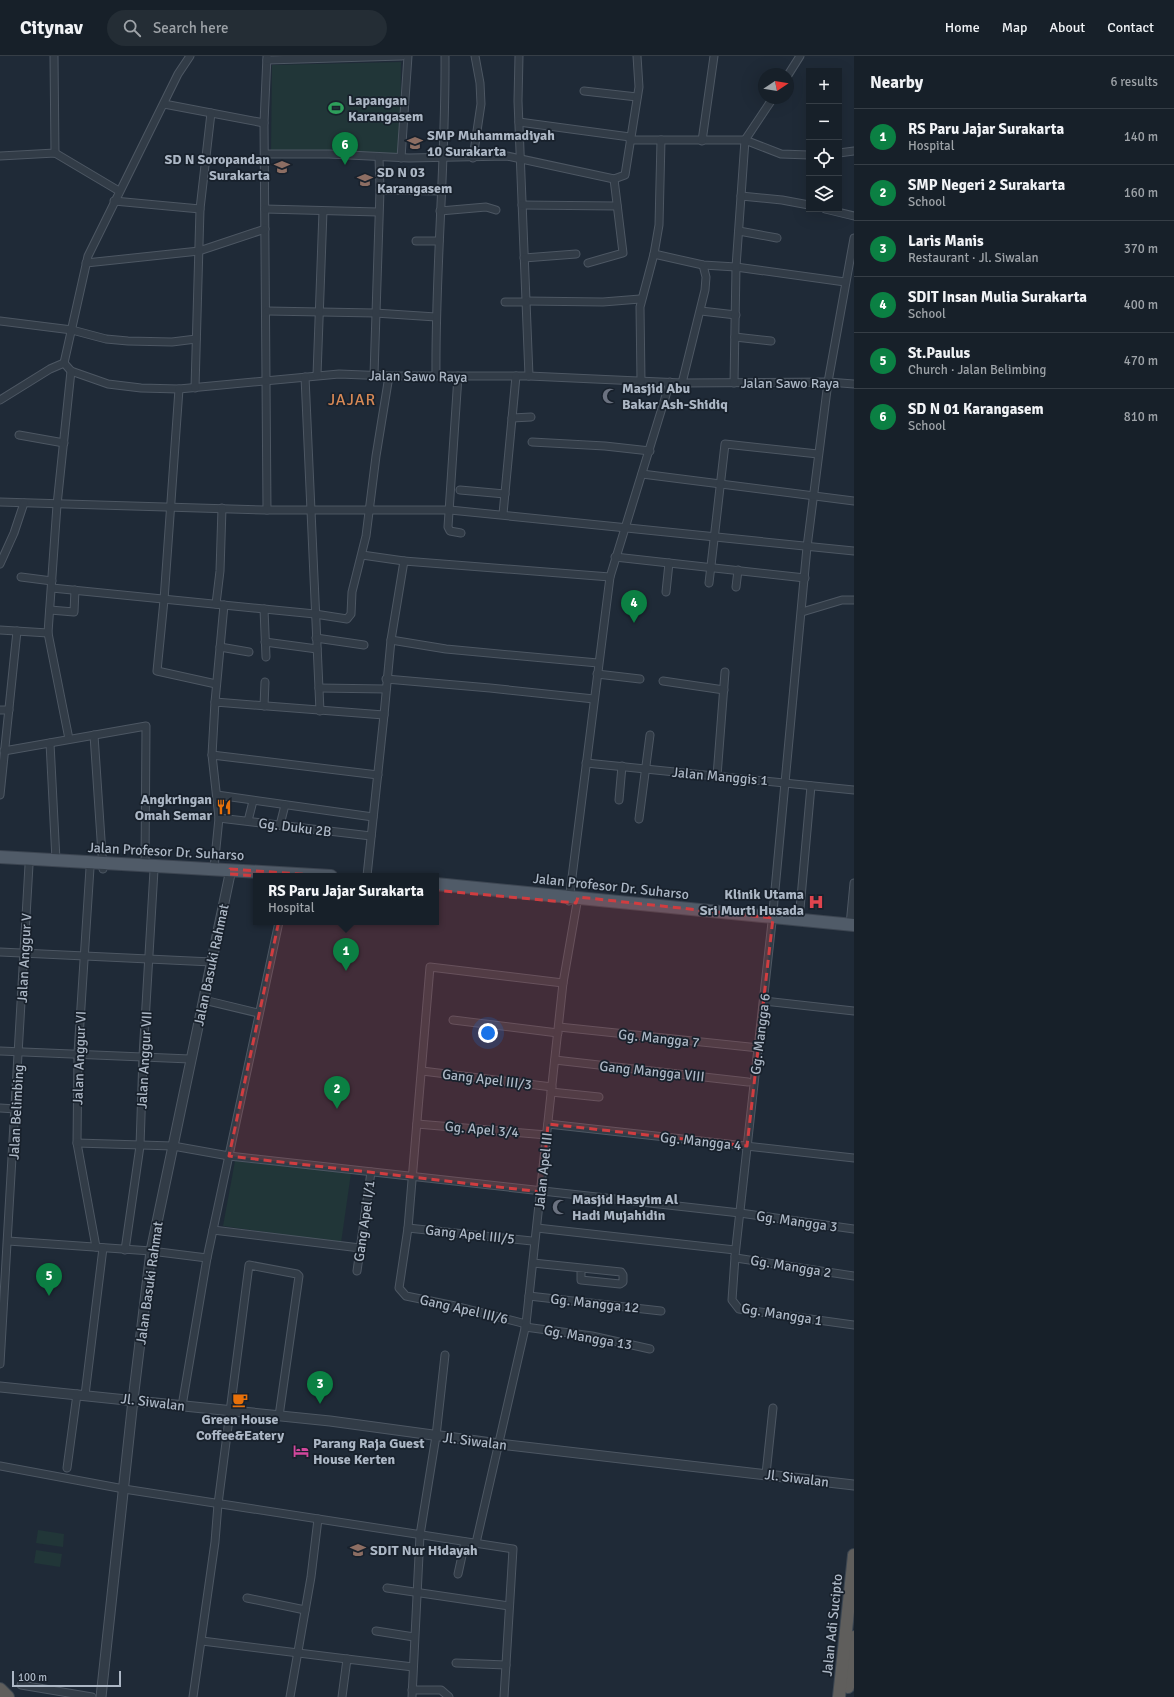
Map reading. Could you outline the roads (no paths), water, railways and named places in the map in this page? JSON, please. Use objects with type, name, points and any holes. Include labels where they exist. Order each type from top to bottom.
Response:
[{"type":"highway","name":"Jalan Adi Sucipto","points":[[839,1697],[854,1555]]},
{"type":"highway","name":"Jalan Adi Sucipto","points":[[847,1697],[854,1637]]},
{"type":"highway","points":[[0,1689],[8,1697]]},
{"type":"main road","name":"Jalan Profesor Dr. Suharso","points":[[0,857],[56,860],[103,866],[255,873]]},
{"type":"main road","name":"Jalan Profesor Dr. Suharso","points":[[0,862],[90,868],[103,866]]},
{"type":"main road","name":"Jalan Profesor Dr. Suharso","points":[[230,872],[253,875]]},
{"type":"main road","name":"Jalan Profesor Dr. Suharso","points":[[439,884],[573,900],[853,927]]},
{"type":"main road","name":"Jalan Profesor Dr. Suharso","points":[[439,890],[573,900]]},
{"type":"main road","name":"Jalan Profesor Dr. Suharso","points":[[773,920],[799,920],[853,927]]},
{"type":"street","points":[[54,56],[55,154]]},
{"type":"street","points":[[64,363],[86,263],[119,191],[178,74],[190,56]]},
{"type":"street","points":[[267,510],[265,382],[267,311],[264,123],[267,58],[402,56]]},
{"type":"street","points":[[401,158],[408,56]]},
{"type":"street","points":[[436,375],[436,317],[443,158],[445,56]]},
{"type":"street","points":[[473,158],[480,104],[480,83],[475,56]]},
{"type":"street","points":[[519,56],[520,158],[529,376]]},
{"type":"street","points":[[265,154],[329,154],[401,158],[473,158],[506,156],[614,179],[625,175],[637,97],[639,76],[637,56]]},
{"type":"street","points":[[702,141],[714,56]]},
{"type":"street","points":[[792,68],[800,56]]},
{"type":"street","points":[[584,91],[637,97]]},
{"type":"street","points":[[164,104],[264,123]]},
{"type":"street","points":[[734,383],[736,267],[745,140],[769,104]]},
{"type":"street","points":[[195,388],[200,209],[211,113]]},
{"type":"street","points":[[519,122],[630,138],[702,141],[745,140],[781,154],[806,155]]},
{"type":"street","points":[[641,380],[640,299],[654,254],[659,225],[661,140]]},
{"type":"street","points":[[842,153],[854,151]]},
{"type":"street","points":[[0,156],[55,154],[119,191]]},
{"type":"street","points":[[374,375],[378,212],[380,190],[379,157]]},
{"type":"street","points":[[588,263],[622,254],[614,179]]},
{"type":"street","points":[[380,190],[441,191]]},
{"type":"street","points":[[741,196],[782,200],[806,204]]},
{"type":"street","points":[[114,201],[200,209]]},
{"type":"street","points":[[522,205],[618,206]]},
{"type":"street","points":[[440,211],[486,207],[496,210]]},
{"type":"street","points":[[265,209],[378,212]]},
{"type":"street","points":[[317,376],[323,211]]},
{"type":"street","points":[[837,212],[854,216]]},
{"type":"street","points":[[86,263],[198,250],[265,229]]},
{"type":"street","points":[[739,231],[777,238]]},
{"type":"street","name":"Gg. Mangga 6","points":[[740,1213],[773,920],[807,547],[828,382],[854,238]]},
{"type":"street","points":[[416,241],[439,241]]},
{"type":"street","points":[[524,258],[576,254]]},
{"type":"street","points":[[654,254],[703,265],[736,267],[845,282]]},
{"type":"street","points":[[682,383],[687,356],[701,311],[706,283],[703,265]]},
{"type":"street","points":[[505,302],[603,302],[640,299]]},
{"type":"street","points":[[267,311],[375,313],[436,317]]},
{"type":"street","points":[[701,311],[736,316]]},
{"type":"street","points":[[0,321],[72,330],[106,339],[172,342],[196,340]]},
{"type":"street","points":[[735,337],[771,341]]},
{"type":"street","points":[[64,363],[71,371],[57,505],[48,633],[69,739]]},
{"type":"street","points":[[0,400],[50,368],[64,363]]},
{"type":"street","name":"Jalan Sawo Raya","points":[[71,371],[113,385],[142,388],[179,389],[317,376],[374,375],[529,376],[682,383],[828,382],[854,384]]},
{"type":"street","points":[[21,577],[75,590],[315,614],[347,619],[349,617],[357,567],[362,555],[370,510],[389,376]]},
{"type":"street","points":[[458,376],[449,530],[461,533]]},
{"type":"street","points":[[503,514],[516,376]]},
{"type":"street","points":[[305,377],[312,510],[316,649],[320,711]]},
{"type":"street","name":"Jalan Apel III","points":[[476,1543],[526,1326],[542,1192],[586,763],[610,577],[624,526],[650,451],[670,382]]},
{"type":"street","points":[[179,389],[164,600],[156,671],[216,684]]},
{"type":"street","points":[[512,418],[531,417]]},
{"type":"street","points":[[19,435],[64,443]]},
{"type":"street","points":[[532,442],[650,451]]},
{"type":"street","points":[[709,583],[726,444],[818,454]]},
{"type":"street","points":[[642,474],[854,501]]},
{"type":"street","points":[[460,490],[505,494]]},
{"type":"street","points":[[0,502],[57,505],[267,510],[450,510],[624,526],[807,547],[854,550]]},
{"type":"street","points":[[0,564],[14,533],[24,503]]},
{"type":"street","points":[[216,604],[220,571],[222,508]]},
{"type":"street","points":[[362,555],[404,561],[610,577]]},
{"type":"street","points":[[615,557],[805,578]]},
{"type":"street","points":[[367,873],[384,715],[386,679],[404,561]]},
{"type":"street","points":[[666,592],[669,563]]},
{"type":"street","points":[[736,587],[738,570]]},
{"type":"street","points":[[50,610],[74,612],[75,590]]},
{"type":"street","points":[[802,612],[836,601],[854,600]]},
{"type":"street","points":[[214,871],[219,818],[212,755],[216,684],[224,605]]},
{"type":"street","points":[[264,609],[266,657]]},
{"type":"street","points":[[0,630],[48,633]]},
{"type":"street","points":[[0,794],[1,770],[17,631]]},
{"type":"street","points":[[316,638],[364,645]]},
{"type":"street","points":[[391,640],[446,649],[598,663]]},
{"type":"street","points":[[265,642],[316,649]]},
{"type":"street","points":[[220,647],[249,652]]},
{"type":"street","points":[[717,776],[725,672]]},
{"type":"street","points":[[597,674],[640,679]]},
{"type":"street","points":[[386,679],[594,699]]},
{"type":"street","points":[[264,706],[265,682]]},
{"type":"street","points":[[663,682],[724,690]]},
{"type":"street","points":[[319,688],[386,690]]},
{"type":"street","points":[[215,702],[384,715]]},
{"type":"street","points":[[0,710],[9,710]]},
{"type":"street","name":"Jalan Anggur VII","points":[[94,735],[144,725],[147,728],[149,958],[140,1146],[125,1250]]},
{"type":"street","points":[[4,751],[94,735],[103,866]]},
{"type":"street","points":[[639,819],[650,735]]},
{"type":"street","points":[[50,742],[56,860]]},
{"type":"street","points":[[212,755],[378,775]]},
{"type":"street","name":"Jalan Manggis 1","points":[[586,763],[854,790]]},
{"type":"street","points":[[619,800],[622,766]]},
{"type":"street","points":[[799,920],[811,786]]},
{"type":"street","points":[[217,795],[373,817]]},
{"type":"street","points":[[248,821],[253,800]]},
{"type":"street","points":[[280,825],[285,805]]},
{"type":"street","name":"Gg. Duku 2B","points":[[219,818],[371,836]]},
{"type":"street","name":"Jalan Anggur V","points":[[19,1051],[29,865]]},
{"type":"street","name":"Jalan Anggur VI","points":[[67,1468],[81,1394],[99,1247],[77,1143],[78,1053],[90,868]]},
{"type":"street","name":"Jalan Basuki Rahmat","points":[[101,1697],[133,1400],[151,1251],[230,872]]},
{"type":"street","points":[[853,927],[854,882]]},
{"type":"street","points":[[182,1406],[206,1258],[278,925]]},
{"type":"street","points":[[0,952],[212,962]]},
{"type":"street","points":[[408,1228],[422,1070],[420,1067],[430,966],[563,982]]},
{"type":"street","points":[[204,1000],[258,1013]]},
{"type":"street","points":[[764,1001],[854,1011]]},
{"type":"street","name":"Gg. Mangga 7","points":[[453,1020],[758,1048]]},
{"type":"street","points":[[0,1052],[19,1051],[78,1053],[190,1059]]},
{"type":"street","name":"Jalan Belimbing","points":[[0,1364],[19,1051]]},
{"type":"street","name":"Gang Mangga VIII","points":[[555,1060],[748,1082]]},
{"type":"street","name":"Gang Apel III/3","points":[[422,1070],[599,1097]]},
{"type":"street","points":[[0,1108],[16,1109]]},
{"type":"street","name":"Gg. Apel 3/4","points":[[417,1124],[547,1134]]},
{"type":"street","name":"Gg. Mangga 4","points":[[548,1124],[854,1158]]},
{"type":"street","name":"Gg. Mangga 3","points":[[77,1143],[173,1146],[229,1156],[740,1213],[854,1230]]},
{"type":"street","name":"Gang Apel I/1","points":[[357,1271],[371,1172]]},
{"type":"street","name":"Gg. Mangga 1","points":[[740,1213],[735,1254],[732,1300],[739,1309],[854,1325]]},
{"type":"street","name":"Gang Apel III/5","points":[[408,1228],[532,1241]]},
{"type":"street","name":"Gang Apel III/6","points":[[408,1228],[399,1285],[402,1293],[406,1296],[456,1306],[526,1326]]},
{"type":"street","name":"Gg. Mangga 2","points":[[537,1228],[735,1254],[854,1276]]},
{"type":"street","points":[[213,1230],[360,1248]]},
{"type":"street","points":[[8,1241],[151,1251],[206,1258]]},
{"type":"street","points":[[193,1697],[215,1542],[218,1504],[249,1264],[297,1274],[299,1276],[279,1416]]},
{"type":"street","points":[[533,1264],[621,1272],[623,1274],[623,1282],[620,1284],[581,1280],[581,1269]]},
{"type":"street","name":"Gg. Mangga 12","points":[[529,1296],[661,1310]]},
{"type":"street","name":"Gg. Mangga 13","points":[[526,1326],[592,1336],[650,1349]]},
{"type":"street","points":[[445,1355],[436,1436],[420,1535],[412,1694],[441,1690],[449,1697]]},
{"type":"street","name":"Jl. Siwalan","points":[[0,1386],[279,1416],[500,1444],[854,1485]]},
{"type":"street","points":[[766,1474],[773,1408]]},
{"type":"street","points":[[0,1466],[124,1489],[465,1542],[513,1548],[504,1697]]},
{"type":"street","points":[[290,1697],[305,1610],[318,1519]]},
{"type":"street","points":[[458,1574],[465,1542]]},
{"type":"street","points":[[387,1588],[510,1606]]},
{"type":"street","points":[[247,1598],[305,1610]]},
{"type":"street","points":[[376,1631],[414,1637]]},
{"type":"street","points":[[202,1641],[413,1666]]},
{"type":"street","points":[[342,1697],[347,1659]]},
{"type":"street","points":[[456,1663],[506,1665]]},
{"type":"street","points":[[21,1685],[92,1697]]},
{"type":"place","name":"Lapangan Karangasem","points":[[336,108]]},
{"type":"place","name":"SMP Muhammadiyah 10 Surakarta","points":[[415,143]]},
{"type":"place","name":"SD N 01 Karangasem","points":[[345,165]]},
{"type":"place","name":"SD N Soropandan Surakarta","points":[[282,167]]},
{"type":"place","name":"SD N 03 Karangasem","points":[[365,180]]},
{"type":"place","name":"Masjid Abu Bakar Ash-Shidiq","points":[[610,396]]},
{"type":"place","name":"SDIT Insan Mulia Surakarta","points":[[634,623]]},
{"type":"place","name":"Angkringan Omah Semar","points":[[224,807]]},
{"type":"place","name":"Klinik Utama Sri Murti Husada","points":[[816,902]]},
{"type":"place","name":"RS Paru Jajar Surakarta","points":[[346,971]]},
{"type":"place","name":"SMP Negeri 2 Surakarta","points":[[337,1109]]},
{"type":"place","name":"Masjid Hasyim Al Hadi Mujahidin","points":[[560,1207]]},
{"type":"place","name":"St.Paulus","points":[[49,1296]]},
{"type":"place","name":"Green House Coffee&Eatery","points":[[240,1400]]},
{"type":"place","name":"Laris Manis","points":[[320,1404]]},
{"type":"place","name":"Parang Raja Guest House Kerten","points":[[301,1451]]},
{"type":"place","name":"SDIT Nur Hidayah","points":[[358,1550]]},
{"type":"district","name":"JAJAR","points":[[352,399]]}]
